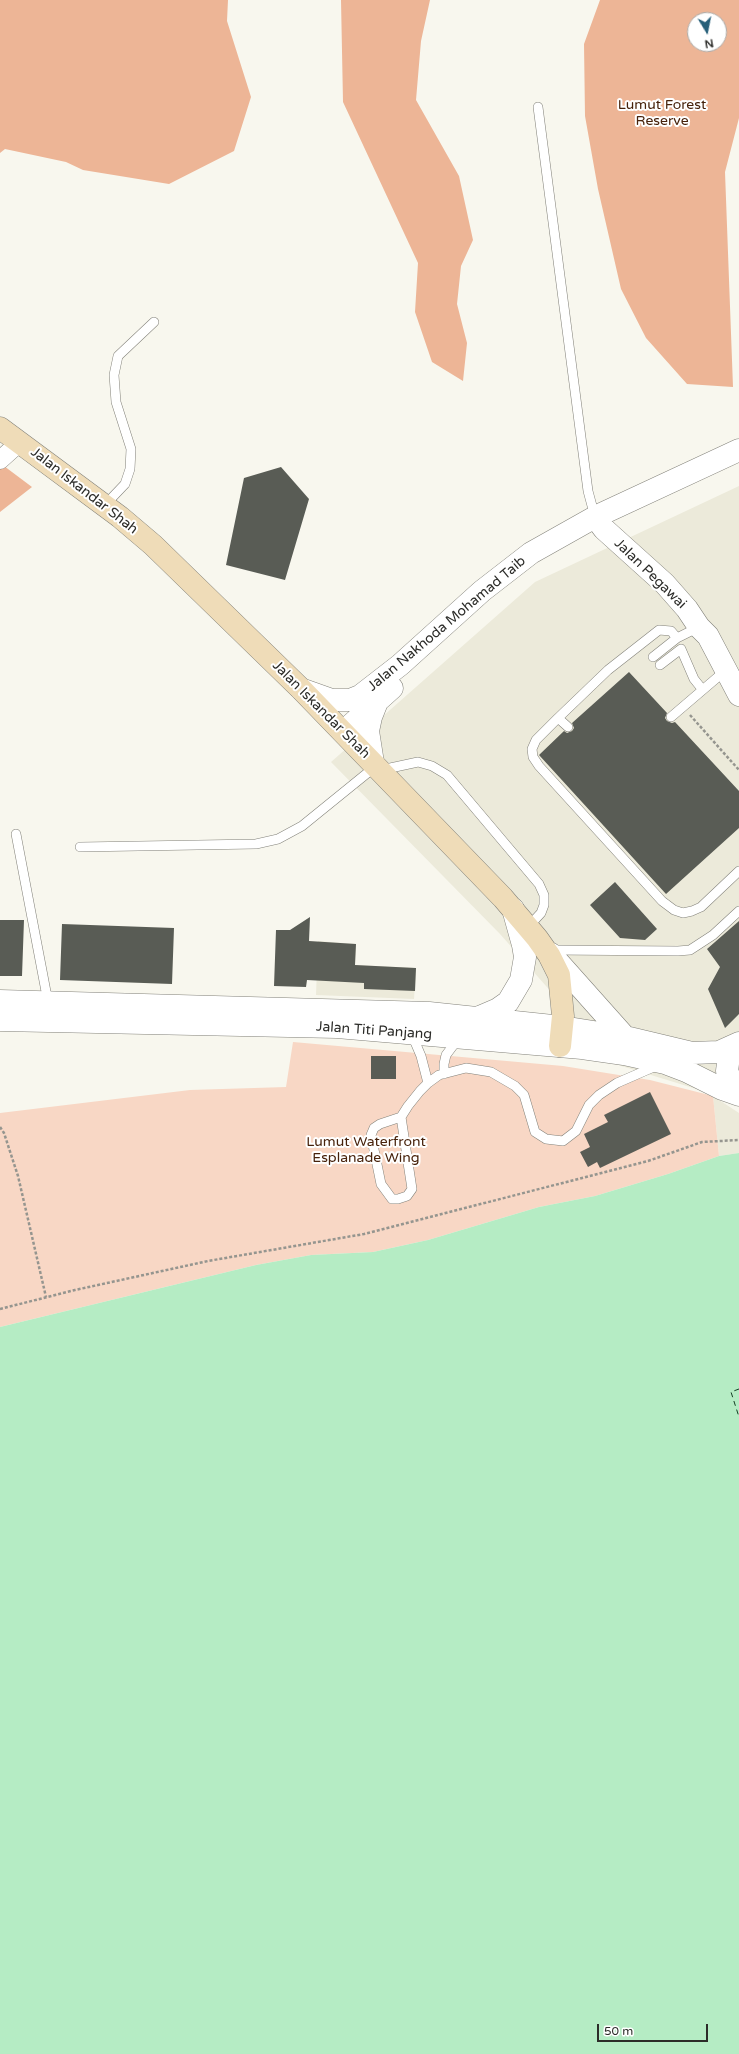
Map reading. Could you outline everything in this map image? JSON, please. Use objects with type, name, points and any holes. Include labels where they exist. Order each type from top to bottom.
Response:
[{"type":"main road","name":"Jalan Iskandar Shah","points":[[0,428],[105,505],[147,540],[190,580],[301,689],[513,909],[549,955],[559,975],[562,996],[561,1037]]},
{"type":"street","points":[[0,460],[20,442]]},
{"type":"street","name":"Jalan Nakhoda Mohamad Taib","points":[[343,732],[491,600],[520,577],[600,523],[739,450]]},
{"type":"street","name":"Jalan Nakhoda Mohamad Taib","points":[[301,689],[332,700],[350,700],[360,696],[400,665],[482,591],[531,553],[739,465]]},
{"type":"street","name":"Jalan Pegawai","points":[[600,523],[665,584],[687,609],[699,627],[708,636],[739,694]]},
{"type":"street","points":[[376,766],[368,731],[370,717],[378,701]]},
{"type":"street","points":[[477,1018],[508,1002],[521,980],[524,945],[513,909]]},
{"type":"street","points":[[537,938],[625,1037]]},
{"type":"street","name":"Jalan Titi Panjang","points":[[0,1000],[48,1011],[337,1027],[459,1037],[625,1037],[668,1056],[738,1095]]},
{"type":"street","name":"Jalan Titi Panjang","points":[[0,1020],[48,1011],[339,1010],[429,1014],[477,1018],[561,1037],[624,1054],[668,1056]]},
{"type":"street","points":[[668,1056],[718,1052],[736,1044]]},
{"type":"street","points":[[736,1044],[729,1056],[728,1071],[738,1095]]},
{"type":"lane","points":[[538,107],[588,491],[600,523]]},
{"type":"lane","points":[[105,505],[126,484],[130,469],[131,449],[116,402],[114,375],[118,356],[154,322]]},
{"type":"lane","points":[[653,657],[677,638],[699,627]]},
{"type":"lane","points":[[677,638],[671,631],[659,630],[608,670],[536,740],[532,750],[533,757],[539,766],[662,901],[674,910],[683,913],[701,907],[739,871]]},
{"type":"lane","points":[[660,665],[682,649],[694,679],[702,689]]},
{"type":"lane","points":[[671,717],[726,670]]},
{"type":"lane","points":[[558,718],[568,727]]},
{"type":"lane","points":[[80,847],[256,844],[278,840],[302,826],[376,766],[418,762],[432,766],[447,775],[539,884],[544,895],[544,905],[541,913],[537,938],[678,951],[690,950],[713,935],[739,911]]},
{"type":"lane","points":[[16,834],[48,1011]]},
{"type":"lane","points":[[411,1033],[421,1056],[428,1083]]},
{"type":"lane","points":[[444,1074],[446,1055],[459,1037]]},
{"type":"lane","points":[[401,1117],[412,1189],[407,1196],[398,1199],[392,1198],[381,1184],[371,1135],[374,1128],[380,1124],[401,1117],[408,1106],[428,1083],[444,1074],[466,1068],[491,1072],[507,1081],[524,1096],[535,1132],[546,1139],[563,1141],[576,1131],[589,1105],[599,1095],[617,1083],[668,1056]]},
{"type":"path","points":[[683,707],[739,770]]},
{"type":"path","points":[[0,1128],[18,1176],[46,1297]]},
{"type":"path","points":[[0,1309],[46,1297],[208,1261],[364,1234],[648,1161],[702,1142],[739,1140]]},
{"type":"shaded area","points":[[739,486],[739,1102],[615,1064],[500,934],[331,762],[535,582]]},
{"type":"shaded area","points":[[318,941],[356,944],[355,965],[416,968],[414,999],[316,995]]},
{"type":"shaded area","points":[[713,1096],[739,1113],[739,1153],[719,1156]]},
{"type":"shaded area","points":[[739,1153],[739,2054],[0,2054],[0,1327],[256,1265],[311,1255],[373,1252],[428,1240],[539,1207],[595,1196],[668,1174],[719,1156]]},
{"type":"green space","points":[[0,0],[228,0],[227,21],[251,97],[234,151],[169,184],[83,170],[66,162],[5,149],[0,153]]},
{"type":"green space","points":[[341,0],[430,0],[421,41],[416,100],[459,176],[473,240],[461,266],[457,304],[467,343],[463,381],[432,362],[415,312],[418,263],[343,102]]},
{"type":"green space","name":"Lumut Forest Reserve","points":[[600,0],[739,0],[739,118],[725,172],[733,387],[687,384],[646,338],[621,289],[598,189],[585,116],[584,44]]},
{"type":"green space","points":[[0,463],[32,487],[0,512]]},
{"type":"green space","name":"Lumut Waterfront Esplanade Wing","points":[[293,1042],[563,1066],[650,1080],[713,1096],[719,1156],[668,1174],[595,1196],[539,1207],[428,1240],[373,1252],[311,1255],[256,1265],[0,1327],[0,1113],[190,1090],[286,1087]]},
{"type":"building","points":[[281,467],[309,499],[285,580],[226,565],[244,478]]},
{"type":"building","points":[[629,672],[667,713],[665,718],[667,721],[672,723],[675,722],[739,791],[739,828],[666,894],[539,755],[564,731],[567,733],[572,731],[574,728],[572,723]]},
{"type":"building","points":[[615,882],[657,929],[645,940],[620,938],[590,905]]},
{"type":"building","points":[[310,917],[309,941],[356,944],[355,965],[416,968],[415,991],[364,989],[364,983],[307,980],[306,987],[274,986],[276,930],[290,930]]},
{"type":"building","points":[[0,920],[24,920],[22,976],[0,976]]},
{"type":"building","points":[[739,921],[739,1014],[725,1028],[708,989],[720,967],[707,949]]},
{"type":"building","points":[[62,924],[174,928],[172,984],[60,980]]},
{"type":"building","points":[[371,1056],[396,1056],[396,1079],[371,1079]]},
{"type":"building","points":[[650,1092],[671,1134],[600,1168],[597,1162],[588,1167],[580,1152],[590,1147],[584,1134],[608,1122],[604,1115]]},
{"type":"ferry route","points":[[739,1389],[731,1392],[739,1417]]}]
